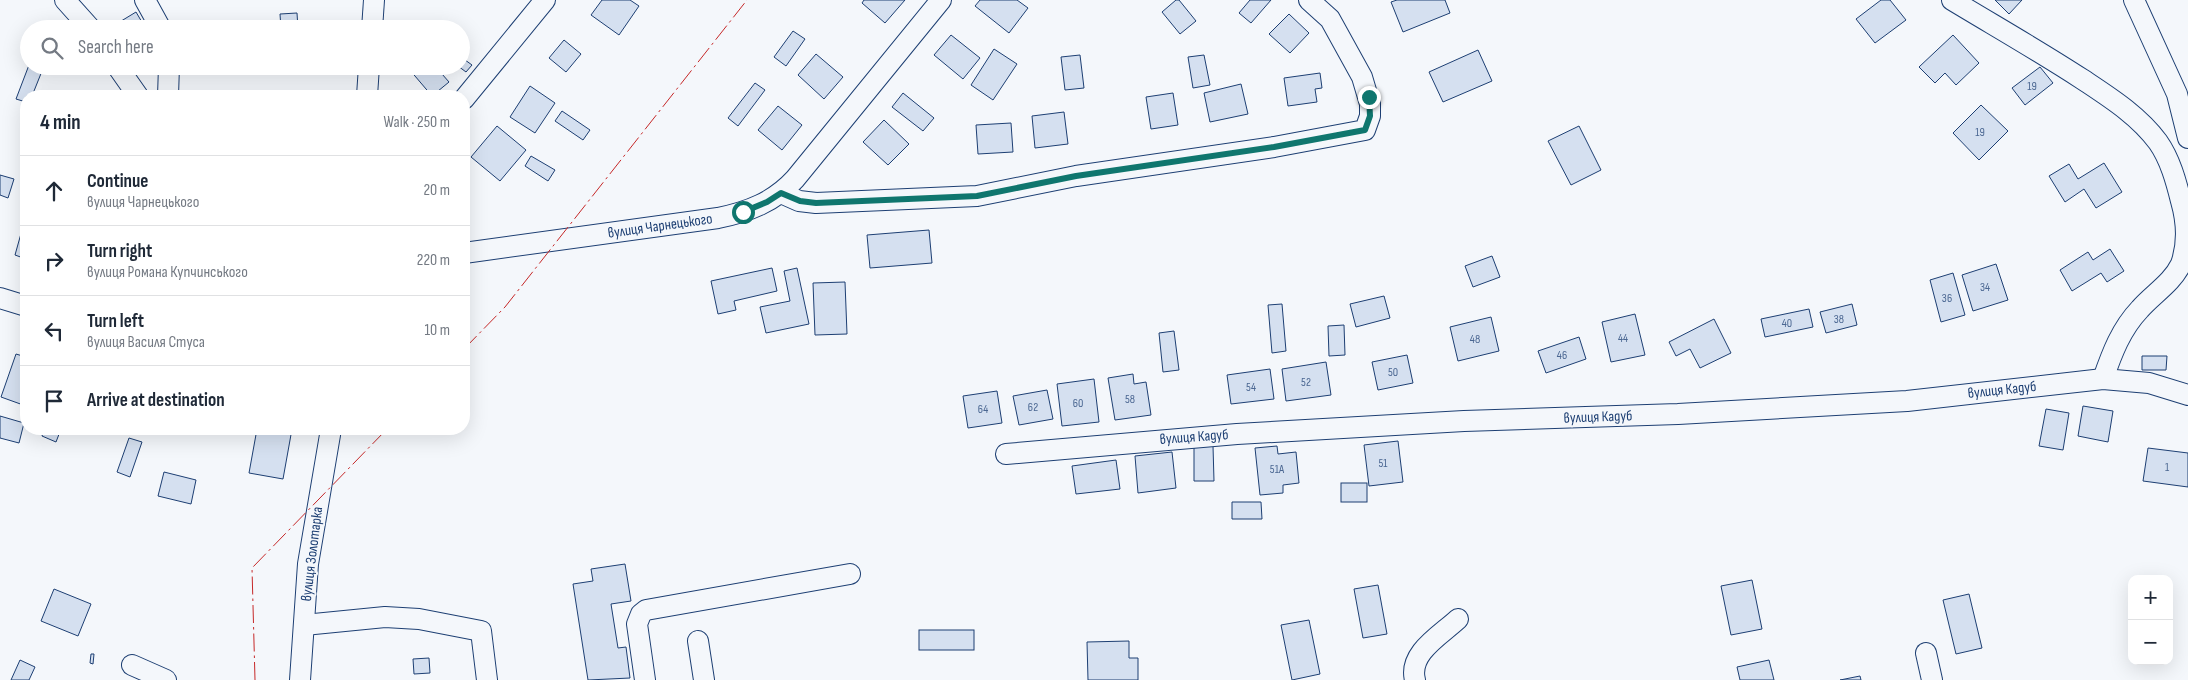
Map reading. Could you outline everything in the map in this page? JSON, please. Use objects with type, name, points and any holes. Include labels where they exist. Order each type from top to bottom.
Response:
[{"type":"street","points":[[65,0],[83,20]]},
{"type":"street","points":[[145,0],[155,20]]},
{"type":"street","points":[[373,20],[374,0]]},
{"type":"street","points":[[470,92],[545,0]]},
{"type":"street","name":"вулиця Чарнецького","points":[[470,252],[724,216],[757,207],[781,193],[800,173],[941,0]]},
{"type":"street","points":[[781,193],[800,201],[816,203],[977,196],[1076,176],[1274,147],[1365,130],[1370,116],[1370,104],[1362,77],[1330,19],[1309,0]]},
{"type":"street","points":[[1952,0],[2059,64],[2122,106],[2158,142],[2173,172],[2187,220],[2186,249],[2180,265],[2164,286],[2140,308],[2125,327],[2103,379]]},
{"type":"street","points":[[2134,0],[2177,94],[2188,138]]},
{"type":"street","points":[[123,75],[134,90]]},
{"type":"street","points":[[168,90],[169,75]]},
{"type":"street","points":[[367,90],[368,75]]},
{"type":"street","points":[[0,298],[20,304]]},
{"type":"street","name":"вулиця Кадуб","points":[[1006,454],[1237,434],[1464,421],[1678,414],[1907,401],[2103,379],[2149,383],[2188,395]]},
{"type":"street","name":"вулиця Золотарка","points":[[300,680],[308,564],[330,435]]},
{"type":"street","points":[[645,680],[637,631],[638,618],[641,614],[655,608],[850,574]]},
{"type":"street","points":[[304,625],[385,617],[419,619],[481,631],[487,680]]},
{"type":"street","points":[[1415,680],[1414,666],[1420,654],[1458,620]]},
{"type":"street","points":[[698,641],[704,680]]},
{"type":"street","points":[[1926,653],[1932,680]]},
{"type":"street","points":[[132,665],[166,680]]},
{"type":"building","points":[[602,0],[630,0],[639,6],[619,35],[591,15]]},
{"type":"building","points":[[864,0],[905,0],[885,23],[862,3]]},
{"type":"building","points":[[980,0],[1017,0],[1028,8],[1009,33],[975,6]]},
{"type":"building","points":[[1176,0],[1179,0],[1196,21],[1180,34],[1162,12]]},
{"type":"building","points":[[1250,0],[1271,0],[1251,23],[1239,13]]},
{"type":"building","points":[[1397,0],[1445,0],[1450,13],[1403,32],[1391,2]]},
{"type":"building","points":[[1881,0],[1890,0],[1906,20],[1875,43],[1856,19]]},
{"type":"building","points":[[1995,0],[2022,0],[2009,14]]},
{"type":"building","points":[[136,12],[141,20],[123,20]]},
{"type":"building","points":[[297,13],[297,20],[280,20],[280,14]]},
{"type":"building","points":[[1289,14],[1309,33],[1290,53],[1269,34]]},
{"type":"building","points":[[793,31],[805,39],[786,66],[774,57]]},
{"type":"building","points":[[951,35],[980,58],[963,79],[934,55]]},
{"type":"building","points":[[1953,35],[1979,63],[1956,85],[1945,73],[1935,83],[1919,67]]},
{"type":"building","points":[[564,40],[581,54],[566,72],[549,58]]},
{"type":"building","points":[[994,49],[1017,64],[993,100],[971,85]]},
{"type":"building","points":[[1478,50],[1492,81],[1443,102],[1429,72]]},
{"type":"building","points":[[816,54],[843,77],[824,99],[798,75]]},
{"type":"building","points":[[1080,55],[1084,88],[1065,90],[1061,57]]},
{"type":"building","points":[[1204,55],[1210,85],[1193,88],[1188,57]]},
{"type":"building","points":[[2040,67],[2053,83],[2025,105],[2012,88]]},
{"type":"building","points":[[1320,73],[1322,88],[1315,89],[1317,102],[1288,106],[1284,78]]},
{"type":"building","points":[[25,75],[40,75],[34,90],[20,90],[20,100],[16,99]]},
{"type":"building","points":[[414,75],[443,75],[449,82],[439,90],[427,90]]},
{"type":"building","points":[[755,83],[765,90],[738,126],[728,118]]},
{"type":"building","points":[[1241,84],[1248,114],[1210,122],[1204,93]]},
{"type":"building","points":[[530,86],[555,103],[535,133],[510,117]]},
{"type":"building","points":[[903,93],[934,118],[923,131],[892,107]]},
{"type":"building","points":[[1173,93],[1178,125],[1151,129],[1146,97]]},
{"type":"building","points":[[1981,105],[2008,131],[1979,160],[1953,133]]},
{"type":"building","points":[[778,106],[802,125],[782,150],[758,130]]},
{"type":"building","points":[[562,111],[590,130],[583,140],[555,121]]},
{"type":"building","points":[[1064,112],[1068,144],[1035,148],[1032,116]]},
{"type":"building","points":[[884,120],[909,144],[888,165],[863,142]]},
{"type":"building","points":[[1011,123],[1013,152],[978,154],[976,125]]},
{"type":"building","points":[[497,126],[526,150],[500,181],[471,157]]},
{"type":"building","points":[[1579,126],[1601,170],[1571,185],[1548,141]]},
{"type":"building","points":[[531,156],[555,170],[548,181],[525,166]]},
{"type":"building","points":[[2104,163],[2122,192],[2096,208],[2084,189],[2065,202],[2049,176],[2069,164],[2078,179]]},
{"type":"building","points":[[0,175],[14,179],[8,198],[0,195]]},
{"type":"building","points":[[929,230],[932,263],[870,268],[867,235]]},
{"type":"building","points":[[20,237],[20,257],[15,255]]},
{"type":"building","points":[[2110,249],[2124,271],[2107,282],[2101,273],[2072,291],[2060,270],[2088,252],[2093,260]]},
{"type":"building","points":[[1492,256],[1500,277],[1473,287],[1465,266]]},
{"type":"building","points":[[1996,264],[2008,300],[1973,311],[1962,275]]},
{"type":"building","points":[[772,268],[777,291],[734,301],[736,310],[718,314],[711,281]]},
{"type":"building","points":[[797,268],[809,324],[766,333],[760,307],[790,301],[784,271]]},
{"type":"building","points":[[1953,273],[1965,315],[1941,322],[1930,280]]},
{"type":"building","points":[[845,282],[847,334],[815,335],[813,283]]},
{"type":"building","points":[[1384,296],[1390,318],[1356,327],[1350,304]]},
{"type":"building","points":[[1282,304],[1286,351],[1272,353],[1268,305]]},
{"type":"building","points":[[1852,304],[1857,325],[1826,333],[1820,312]]},
{"type":"building","points":[[1809,309],[1813,327],[1765,337],[1761,319]]},
{"type":"building","points":[[1635,314],[1645,355],[1611,362],[1602,322]]},
{"type":"building","points":[[1491,317],[1499,351],[1458,361],[1450,327]]},
{"type":"building","points":[[1714,319],[1731,353],[1700,368],[1690,349],[1676,356],[1669,342]]},
{"type":"building","points":[[1344,325],[1345,355],[1329,356],[1328,326]]},
{"type":"building","points":[[1174,331],[1179,370],[1163,372],[1159,333]]},
{"type":"building","points":[[1579,337],[1586,359],[1546,373],[1538,351]]},
{"type":"building","points":[[16,354],[20,355],[20,404],[1,397]]},
{"type":"building","points":[[1407,355],[1413,383],[1378,390],[1372,362]]},
{"type":"building","points":[[2142,356],[2167,356],[2166,370],[2142,370]]},
{"type":"building","points":[[1326,362],[1331,395],[1286,401],[1282,369]]},
{"type":"building","points":[[1270,369],[1274,399],[1231,404],[1227,375]]},
{"type":"building","points":[[1133,374],[1134,384],[1146,382],[1151,415],[1115,420],[1108,378]]},
{"type":"building","points":[[1094,379],[1099,422],[1062,426],[1057,384]]},
{"type":"building","points":[[1047,390],[1053,419],[1019,425],[1013,396]]},
{"type":"building","points":[[997,391],[1002,423],[968,428],[963,396]]},
{"type":"building","points":[[2083,406],[2113,411],[2108,442],[2078,436]]},
{"type":"building","points":[[2046,409],[2069,413],[2063,450],[2039,446]]},
{"type":"building","points":[[0,416],[20,422],[21,435],[19,443],[0,438]]},
{"type":"building","points":[[42,435],[59,435],[56,442]]},
{"type":"building","points":[[256,435],[291,435],[283,479],[249,473]]},
{"type":"building","points":[[129,438],[142,442],[130,477],[117,472]]},
{"type":"building","points":[[1398,441],[1403,482],[1369,486],[1364,445]]},
{"type":"building","points":[[1194,446],[1213,446],[1214,481],[1194,481]]},
{"type":"building","points":[[1277,446],[1278,454],[1296,452],[1299,483],[1283,485],[1283,493],[1260,495],[1255,448]]},
{"type":"building","points":[[2148,448],[2188,453],[2188,487],[2143,481]]},
{"type":"building","points":[[1172,452],[1176,488],[1138,493],[1135,456]]},
{"type":"building","points":[[1116,460],[1120,489],[1076,494],[1072,466]]},
{"type":"building","points":[[164,472],[196,480],[191,504],[158,496]]},
{"type":"building","points":[[1341,483],[1367,483],[1367,502],[1341,502]]},
{"type":"building","points":[[1232,502],[1261,502],[1262,519],[1232,519]]},
{"type":"building","points":[[625,564],[631,601],[611,604],[618,648],[626,647],[630,678],[588,680],[573,584],[593,581],[591,569]]},
{"type":"building","points":[[1752,580],[1762,629],[1731,635],[1721,586]]},
{"type":"building","points":[[1378,585],[1387,634],[1363,638],[1354,589]]},
{"type":"building","points":[[54,589],[91,604],[78,636],[41,621]]},
{"type":"building","points":[[1969,594],[1982,648],[1956,654],[1943,600]]},
{"type":"building","points":[[1309,620],[1320,674],[1292,680],[1281,625]]},
{"type":"building","points":[[919,630],[974,630],[974,650],[919,650]]},
{"type":"building","points":[[1129,641],[1129,658],[1138,658],[1138,680],[1088,680],[1087,642]]},
{"type":"building","points":[[91,654],[94,654],[93,664],[90,663]]},
{"type":"building","points":[[429,658],[430,673],[414,674],[413,659]]},
{"type":"building","points":[[20,660],[35,667],[29,680],[11,680]]},
{"type":"building","points":[[1769,660],[1774,680],[1740,680],[1737,667]]},
{"type":"building","points":[[1860,676],[1861,680],[1840,680]]},
{"type":"power","points":[[470,343],[505,307],[747,0]]},
{"type":"power","points":[[255,680],[252,568],[381,435]]},
{"type":"route","points":[[743,212],[757,207],[781,193],[792,199],[816,203],[977,196],[1076,176],[1274,147],[1365,130],[1371,110],[1369,97]]}]
